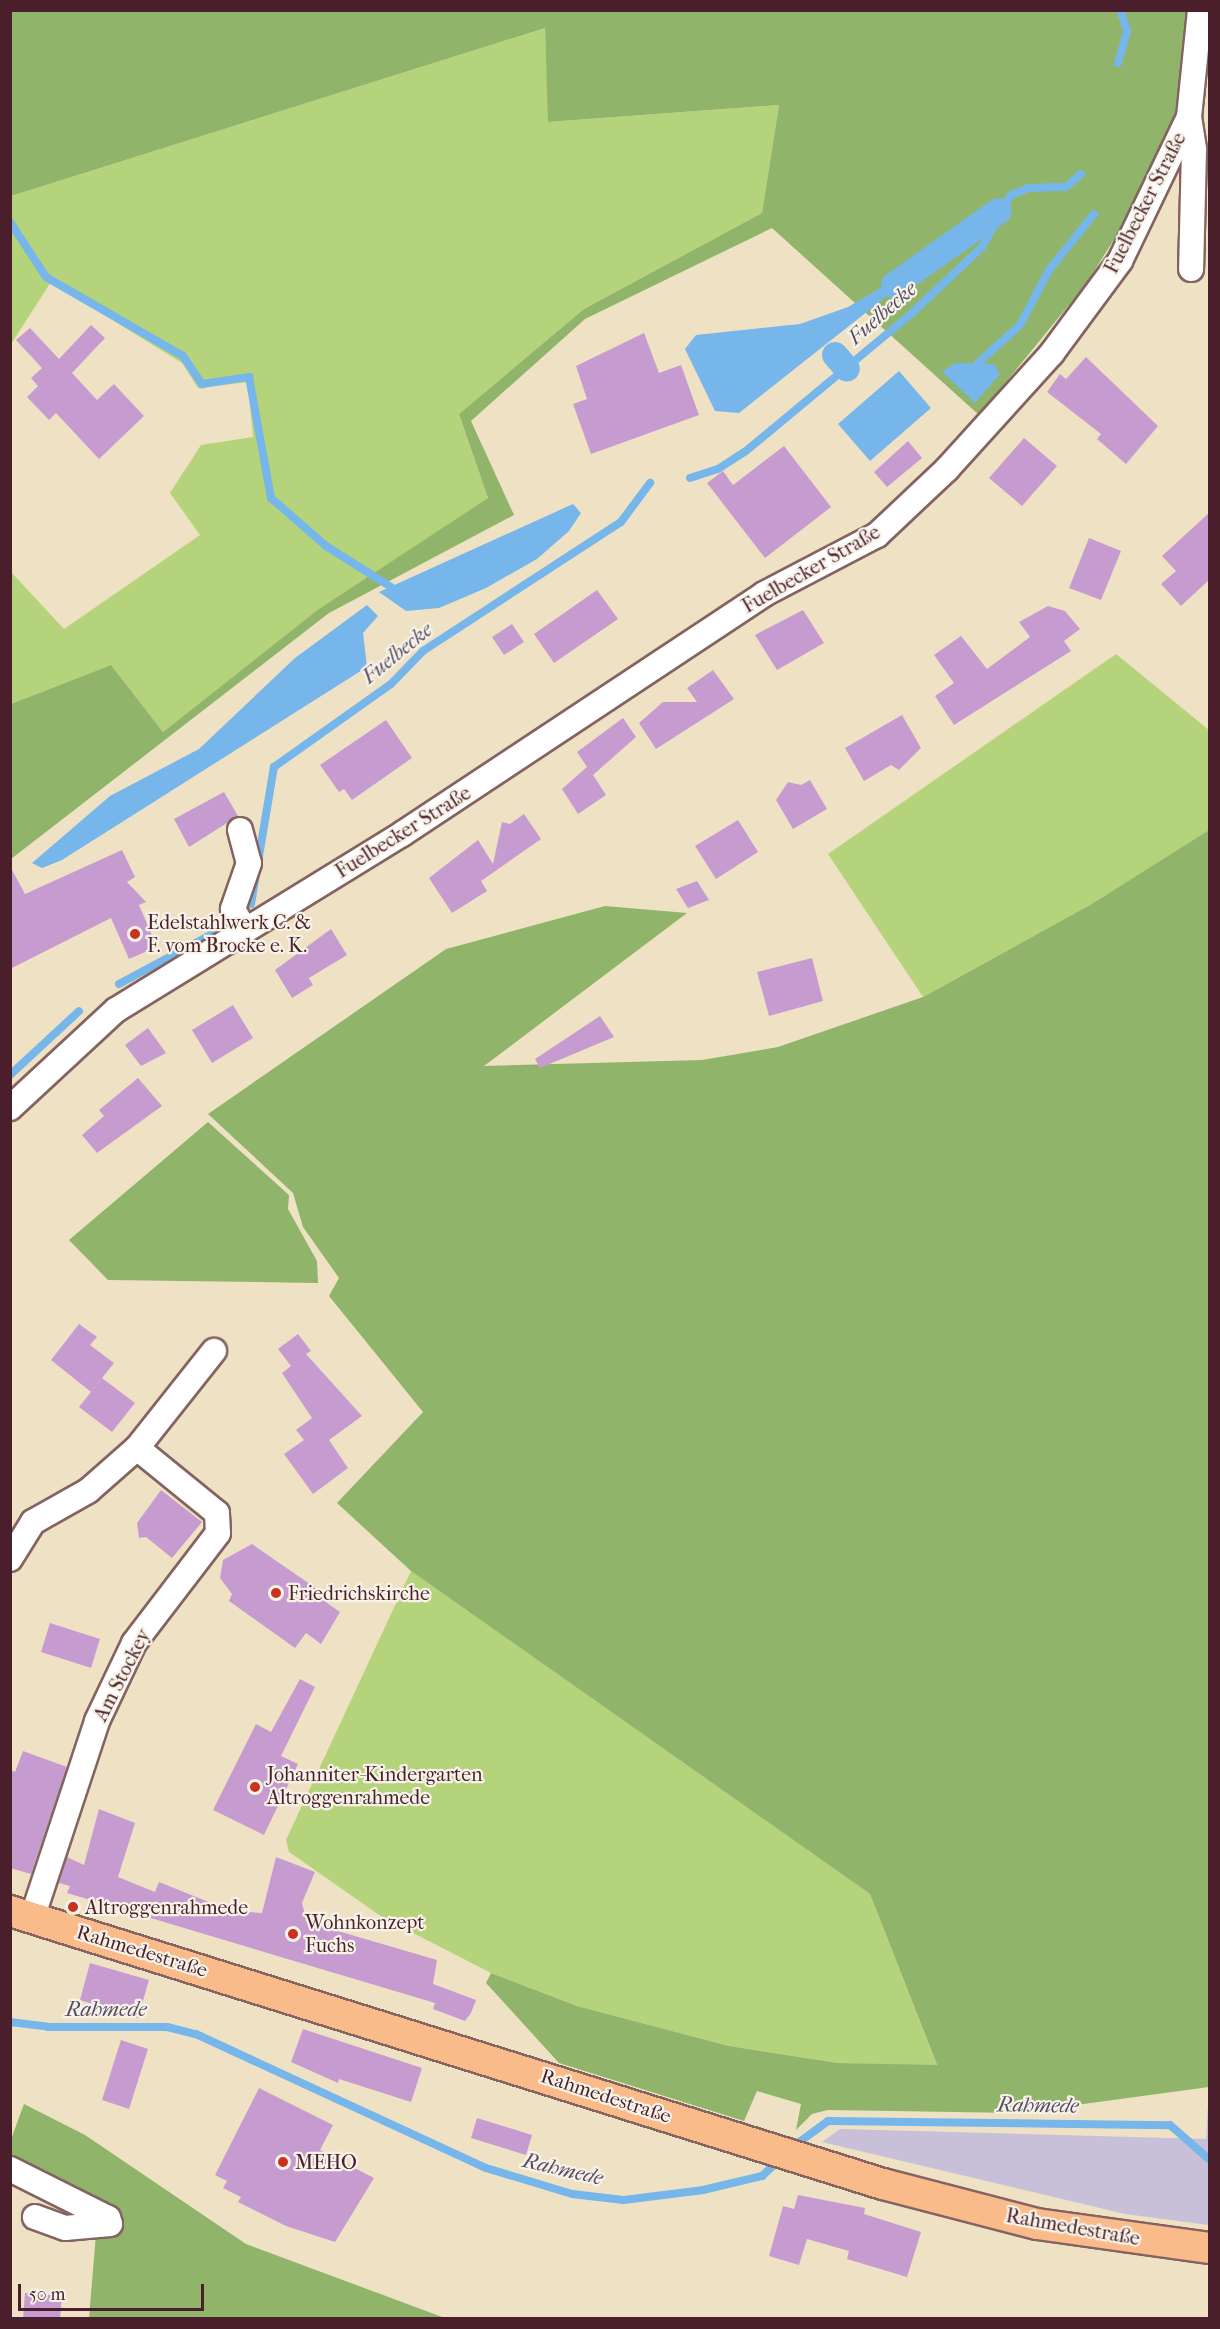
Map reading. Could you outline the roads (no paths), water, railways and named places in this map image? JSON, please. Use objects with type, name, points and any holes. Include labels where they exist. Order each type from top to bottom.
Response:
[{"type":"main road","name":"Rahmedestraße","points":[[21,1914],[769,2148],[801,2160],[1037,2224],[1209,2248]]},
{"type":"street","name":"Fuelbecker Straße","points":[[10,1108],[116,1010],[402,834],[764,594],[877,535],[947,469],[1052,353],[1120,261],[1189,117],[1200,10]]},
{"type":"street","points":[[1189,117],[1194,150],[1191,269]]},
{"type":"street","points":[[240,830],[249,863],[233,909],[245,931]]},
{"type":"street","points":[[10,1559],[33,1522],[87,1491],[137,1448],[214,1351]]},
{"type":"street","name":"Am Stockey","points":[[21,1914],[97,1721],[134,1643],[218,1533],[217,1513],[137,1448]]},
{"type":"street","points":[[10,2169],[108,2218],[110,2224],[65,2228],[35,2217]]},
{"type":"water","points":[[892,281],[897,288],[739,413],[715,411],[685,349],[696,335],[800,324],[848,307]]},
{"type":"water","points":[[955,363],[994,364],[1000,374],[975,403],[942,372]]},
{"type":"water","points":[[899,371],[931,408],[870,461],[838,424]]},
{"type":"water","points":[[573,504],[581,513],[569,531],[537,559],[486,588],[439,608],[406,611],[379,592]]},
{"type":"water","points":[[367,605],[378,616],[363,633],[367,667],[62,860],[42,868],[32,863],[110,796],[199,749],[295,658]]},
{"type":"waterway","name":"Fuelbecke","points":[[1118,63],[1127,31],[1120,10]]},
{"type":"waterway","name":"Fuelbecke","points":[[690,478],[718,469],[746,451],[912,313],[982,247],[1011,195],[1028,188],[1066,187],[1081,174]]},
{"type":"waterway","points":[[894,285],[999,211]]},
{"type":"waterway","points":[[978,363],[1020,325],[1049,270],[1094,214]]},
{"type":"waterway","points":[[10,222],[46,277],[183,356],[202,384],[249,377],[271,498],[326,546],[391,587]]},
{"type":"waterway","points":[[835,355],[847,369]]},
{"type":"waterway","name":"Fuelbecke","points":[[251,904],[274,767],[391,684],[423,651],[621,522],[650,483]]},
{"type":"waterway","name":"Fuelbecke","points":[[119,984],[231,924]]},
{"type":"waterway","name":"Fuelbecke","points":[[10,1075],[79,1011]]},
{"type":"waterway","name":"Rahmede","points":[[10,2022],[48,2027],[167,2027],[196,2034],[486,2168],[572,2194],[624,2200],[703,2190],[762,2176],[780,2159]]},
{"type":"waterway","name":"Rahmede","points":[[791,2148],[828,2121],[1170,2125],[1210,2160]]},
{"type":"place","name":"Edelstahlwerk C. & F. vom Brocke e. K.","points":[[135,934]]},
{"type":"place","name":"Friedrichskirche","points":[[276,1593]]},
{"type":"place","name":"Johanniter-Kindergarten Altroggenrahmede","points":[[255,1787]]},
{"type":"place","name":"Altroggenrahmede","points":[[73,1907]]},
{"type":"place","name":"Wohnkonzept Fuchs","points":[[293,1934]]},
{"type":"place","name":"MEHO","points":[[283,2162]]}]
